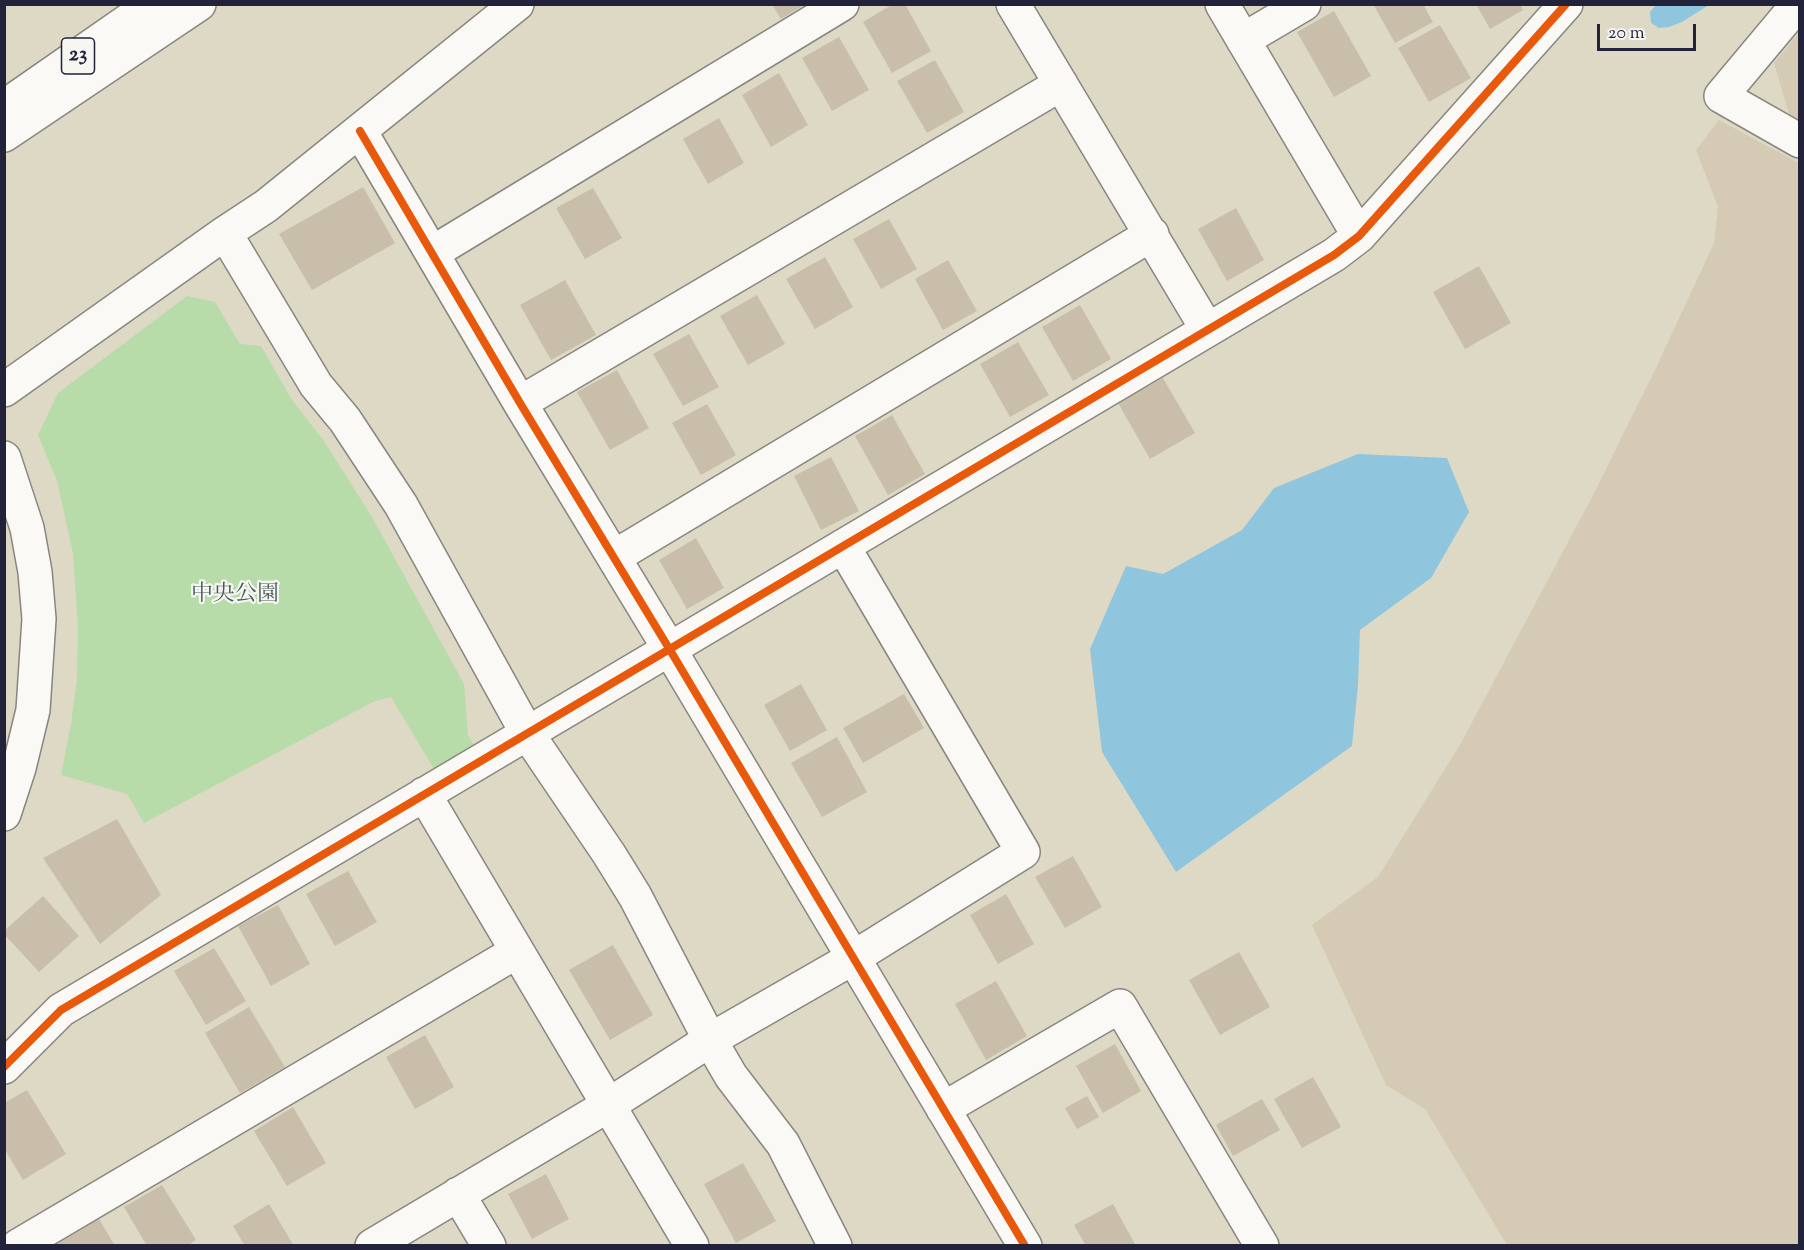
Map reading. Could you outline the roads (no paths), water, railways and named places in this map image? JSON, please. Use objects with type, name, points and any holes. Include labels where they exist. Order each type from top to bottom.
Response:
[{"type":"main road","name":"23","points":[[4,107],[152,4]]},
{"type":"main road","points":[[4,135],[199,4]]},
{"type":"main road","points":[[4,390],[266,206],[517,4]]},
{"type":"main road","points":[[432,253],[842,4]]},
{"type":"main road","points":[[1013,4],[1208,328]]},
{"type":"main road","points":[[1222,4],[1359,236]]},
{"type":"main road","points":[[1243,40],[1304,4]]},
{"type":"main road","points":[[4,1067],[61,1010],[1334,255],[1359,236],[1566,4]]},
{"type":"main road","points":[[1798,4],[1721,96],[1800,141]]},
{"type":"main road","points":[[520,403],[1061,84]]},
{"type":"main road","points":[[360,131],[520,403],[1025,1245]]},
{"type":"main road","points":[[225,233],[316,385],[345,420],[402,505],[527,733],[635,896],[710,1040],[731,1076],[783,1144],[835,1245]]},
{"type":"main road","points":[[614,557],[1152,234]]},
{"type":"main road","points":[[4,458],[27,528],[35,572],[39,619],[33,710],[4,814]]},
{"type":"main road","points":[[372,1245],[607,1106],[710,1040],[853,958],[1023,852],[843,546]]},
{"type":"main road","points":[[424,794],[607,1106],[692,1245]]},
{"type":"main road","points":[[18,1245],[516,952]]},
{"type":"main road","points":[[943,1109],[1120,1006],[1262,1245]]},
{"type":"main road","points":[[458,1194],[489,1245]]},
{"type":"water","points":[[1656,5],[1709,5],[1682,22],[1659,28],[1651,23],[1650,12]]},
{"type":"water","points":[[1358,454],[1447,458],[1469,512],[1431,578],[1360,630],[1352,746],[1176,872],[1102,752],[1090,649],[1126,566],[1163,574],[1242,530],[1274,488]]},
{"type":"park label","name":"中央公園","points":[[235,596]]}]
